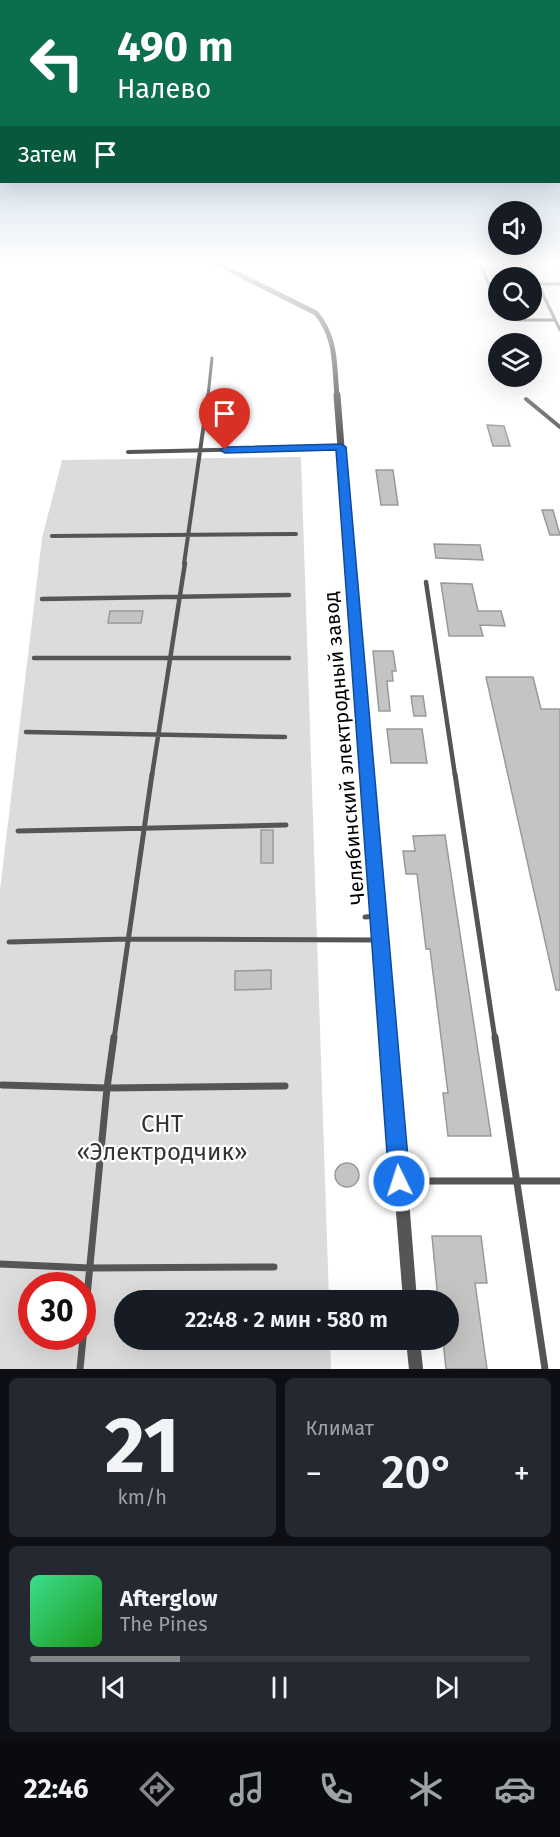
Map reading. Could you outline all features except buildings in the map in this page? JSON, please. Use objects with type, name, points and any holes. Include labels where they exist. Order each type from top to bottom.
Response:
[{"type":"street","name":"Челябинский электродный завод","points":[[326,325],[332,339],[409,1290]]},
{"type":"street","points":[[414,1350],[416,1369]]},
{"type":"lane","points":[[80,1369],[107,1088],[144,827],[202,450],[212,358]]},
{"type":"lane","points":[[526,399],[560,427]]},
{"type":"lane","points":[[128,452],[341,447]]},
{"type":"lane","points":[[52,536],[296,534]]},
{"type":"lane","points":[[426,582],[545,1369]]},
{"type":"lane","points":[[42,599],[289,595]]},
{"type":"lane","points":[[34,658],[289,658]]},
{"type":"lane","points":[[26,732],[285,737]]},
{"type":"lane","points":[[18,831],[286,825]]},
{"type":"lane","points":[[365,917],[379,916]]},
{"type":"lane","points":[[9,942],[128,939],[381,940]]},
{"type":"lane","points":[[3,1085],[107,1088],[285,1086]]},
{"type":"lane","points":[[399,1181],[560,1181]]},
{"type":"lane","points":[[0,1264],[90,1268],[274,1267]]},
{"type":"green space","name":"СНТ «Электродчик»","points":[[301,457],[329,1290],[114,1290],[114,1350],[330,1350],[331,1369],[0,1369],[0,890],[42,538],[62,460]]},
{"type":"route","points":[[225,450],[341,447],[399,1181]]}]
